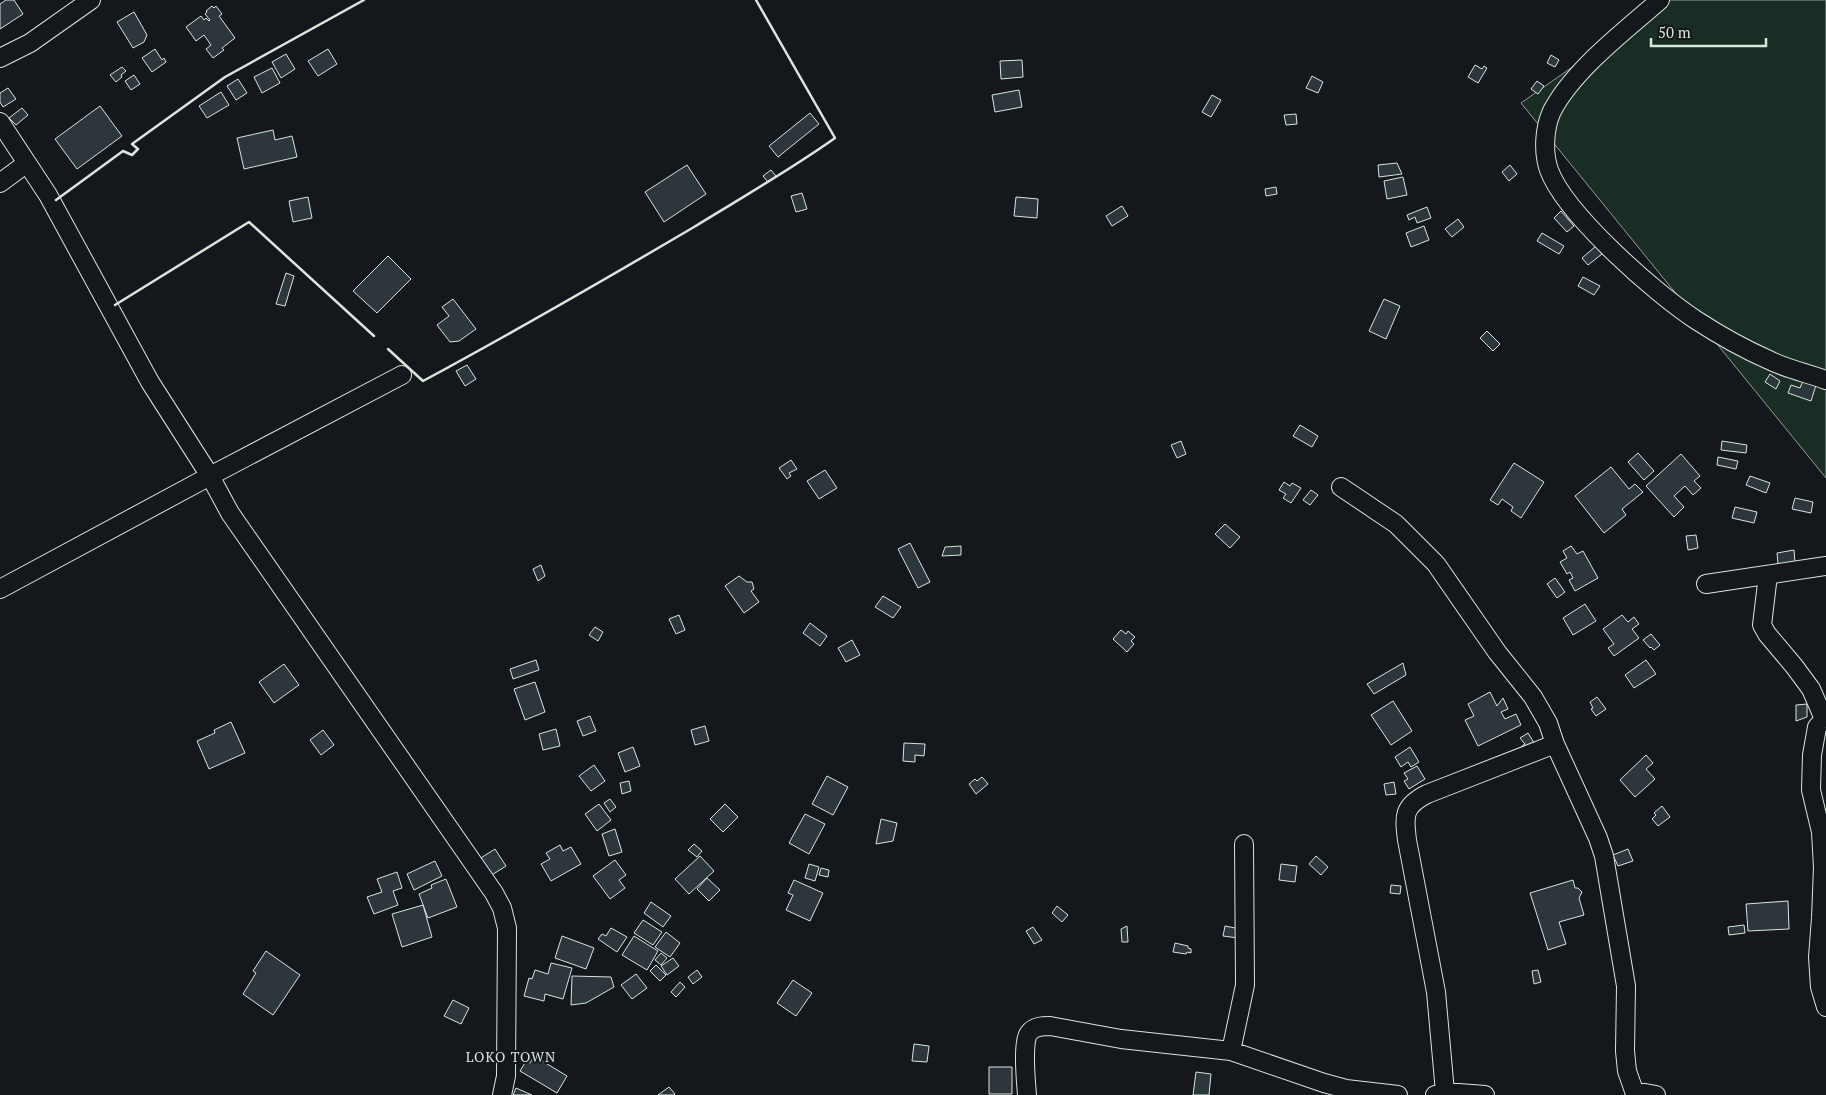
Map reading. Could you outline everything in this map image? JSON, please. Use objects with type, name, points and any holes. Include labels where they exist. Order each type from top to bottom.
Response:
[{"type":"street","points":[[0,58],[30,43],[91,0]]},
{"type":"street","points":[[1660,0],[1606,47],[1574,82],[1552,112],[1545,144],[1546,161],[1550,172],[1558,188],[1601,239],[1644,280],[1695,320],[1770,361],[1826,380]]},
{"type":"street","points":[[0,122],[48,195],[150,382],[210,476],[230,513],[502,908],[506,928],[508,1014],[506,1076],[502,1095]]},
{"type":"street","points":[[0,183],[27,163]]},
{"type":"street","points":[[0,589],[402,375]]},
{"type":"street","points":[[1341,487],[1396,524],[1436,564],[1496,652],[1533,698],[1548,723],[1604,856],[1626,986],[1625,1051],[1630,1093],[1656,1095]]},
{"type":"street","points":[[1706,584],[1826,566]]},
{"type":"street","points":[[1768,575],[1762,625],[1767,634],[1811,689],[1825,718],[1817,727],[1812,755],[1811,790],[1821,832],[1823,867],[1818,957],[1820,987],[1826,1006]]},
{"type":"street","points":[[1485,1095],[1440,1094],[1436,992],[1405,824],[1409,806],[1414,800],[1556,744]]},
{"type":"street","points":[[1231,1051],[1245,985],[1244,844]]},
{"type":"street","points":[[1027,1095],[1025,1042],[1029,1032],[1039,1026],[1066,1028],[1121,1039],[1231,1051],[1324,1083],[1346,1089],[1392,1095]]},
{"type":"green space","points":[[1668,0],[1826,0],[1826,478],[1521,103]]},
{"type":"building","points":[[6,0],[14,0],[23,14],[0,29],[0,4]]},
{"type":"building","points":[[212,6],[214,8],[216,6],[222,14],[219,16],[235,38],[213,58],[206,49],[211,45],[204,35],[196,41],[186,27],[201,16],[204,20],[206,18],[209,21],[205,14]]},
{"type":"building","points":[[134,12],[147,35],[144,42],[133,48],[117,22]]},
{"type":"building","points":[[155,49],[162,60],[164,58],[166,62],[152,72],[142,58]]},
{"type":"building","points":[[328,49],[337,64],[318,76],[308,61]]},
{"type":"building","points":[[286,54],[295,69],[281,78],[272,62]]},
{"type":"building","points":[[1551,55],[1559,60],[1555,67],[1547,63]]},
{"type":"building","points":[[1022,60],[1023,77],[1001,79],[1000,61]]},
{"type":"building","points":[[1475,65],[1482,69],[1484,66],[1487,68],[1478,83],[1468,77]]},
{"type":"building","points":[[122,67],[126,71],[116,82],[110,75]]},
{"type":"building","points":[[272,68],[280,83],[262,93],[254,77]]},
{"type":"building","points":[[134,75],[140,84],[131,90],[125,81]]},
{"type":"building","points":[[1312,76],[1323,82],[1318,93],[1306,88]]},
{"type":"building","points":[[238,79],[247,93],[236,100],[227,86]]},
{"type":"building","points":[[1537,81],[1544,86],[1538,94],[1531,89]]},
{"type":"building","points":[[8,88],[16,99],[3,107],[0,102],[0,93]]},
{"type":"building","points":[[1019,90],[1022,107],[995,112],[992,95]]},
{"type":"building","points":[[221,92],[229,105],[207,118],[199,106]]},
{"type":"building","points":[[1212,95],[1221,100],[1211,117],[1202,112]]},
{"type":"building","points":[[100,106],[122,136],[77,169],[55,139]]},
{"type":"building","points":[[22,108],[28,115],[16,125],[9,118]]},
{"type":"building","points":[[810,113],[819,124],[778,157],[769,146]]},
{"type":"building","points":[[1296,114],[1297,124],[1286,125],[1284,115]]},
{"type":"building","points":[[273,130],[275,140],[292,136],[297,157],[244,169],[237,138]]},
{"type":"building","points":[[1397,163],[1402,174],[1379,177],[1378,165]]},
{"type":"building","points":[[687,165],[706,194],[664,222],[645,192]]},
{"type":"building","points":[[1510,165],[1517,174],[1509,181],[1502,172]]},
{"type":"building","points":[[771,170],[776,176],[768,182],[763,176]]},
{"type":"building","points":[[1403,177],[1407,195],[1387,199],[1384,181]]},
{"type":"building","points":[[1276,187],[1277,194],[1266,196],[1265,189]]},
{"type":"building","points":[[802,193],[807,209],[796,212],[791,196]]},
{"type":"building","points":[[308,197],[312,218],[293,222],[289,201]]},
{"type":"building","points":[[1016,197],[1038,199],[1037,218],[1014,216]]},
{"type":"building","points":[[1122,206],[1128,216],[1112,226],[1106,216]]},
{"type":"building","points":[[1427,207],[1431,218],[1417,223],[1415,217],[1409,220],[1407,215]]},
{"type":"building","points":[[1561,211],[1574,226],[1567,232],[1554,218]]},
{"type":"building","points":[[1458,219],[1464,227],[1452,237],[1445,229]]},
{"type":"building","points":[[1424,226],[1429,240],[1411,247],[1406,233]]},
{"type":"building","points":[[1542,233],[1564,246],[1559,254],[1537,241]]},
{"type":"building","points":[[1596,246],[1602,254],[1588,265],[1582,258]]},
{"type":"building","points":[[388,256],[411,279],[377,313],[353,291]]},
{"type":"building","points":[[286,273],[294,276],[285,306],[276,304]]},
{"type":"building","points":[[1583,277],[1600,286],[1594,295],[1578,286]]},
{"type":"building","points":[[453,299],[476,329],[459,341],[450,342],[437,325],[449,316],[442,307]]},
{"type":"building","points":[[1384,299],[1400,306],[1386,339],[1369,331]]},
{"type":"building","points":[[1487,331],[1500,344],[1493,351],[1480,338]]},
{"type":"building","points":[[467,365],[476,379],[465,386],[456,371]]},
{"type":"building","points":[[1770,374],[1780,381],[1776,389],[1765,382]]},
{"type":"building","points":[[1804,378],[1817,382],[1811,401],[1788,393],[1791,385],[1800,388]]},
{"type":"building","points":[[1300,425],[1318,436],[1312,447],[1293,436]]},
{"type":"building","points":[[1181,441],[1186,454],[1177,458],[1171,445]]},
{"type":"building","points":[[1722,441],[1747,445],[1746,453],[1721,450]]},
{"type":"building","points":[[1638,453],[1654,471],[1644,480],[1628,462]]},
{"type":"building","points":[[1681,454],[1700,476],[1694,481],[1701,488],[1693,495],[1685,486],[1674,496],[1684,507],[1674,517],[1646,486]]},
{"type":"building","points":[[1718,457],[1738,461],[1736,469],[1717,465]]},
{"type":"building","points":[[791,460],[797,469],[789,473],[791,476],[787,479],[779,468]]},
{"type":"building","points":[[1514,463],[1544,482],[1521,518],[1511,511],[1513,507],[1502,499],[1498,505],[1490,500]]},
{"type":"building","points":[[1611,467],[1629,489],[1635,484],[1643,492],[1622,509],[1626,515],[1604,533],[1575,496]]},
{"type":"building","points":[[825,470],[837,488],[819,499],[807,481]]},
{"type":"building","points":[[1750,476],[1770,483],[1766,493],[1746,485]]},
{"type":"building","points":[[1284,482],[1290,486],[1292,483],[1301,488],[1291,503],[1283,498],[1286,494],[1279,490]]},
{"type":"building","points":[[1311,490],[1318,495],[1310,505],[1303,500]]},
{"type":"building","points":[[1795,498],[1813,502],[1811,513],[1792,509]]},
{"type":"building","points":[[1735,507],[1757,512],[1754,523],[1732,518]]},
{"type":"building","points":[[1225,524],[1240,537],[1230,548],[1215,534]]},
{"type":"building","points":[[1696,535],[1698,548],[1688,550],[1686,536]]},
{"type":"building","points":[[910,543],[930,582],[918,588],[898,549]]},
{"type":"building","points":[[961,546],[961,555],[942,556],[945,547]]},
{"type":"building","points":[[1571,546],[1577,554],[1583,551],[1598,578],[1575,591],[1569,580],[1573,578],[1570,572],[1567,574],[1560,562],[1567,558],[1563,551]]},
{"type":"building","points":[[1794,550],[1795,562],[1778,564],[1777,553]]},
{"type":"building","points":[[541,565],[545,576],[538,581],[533,569]]},
{"type":"building","points":[[739,576],[747,582],[752,582],[754,589],[751,591],[759,602],[744,613],[725,586]]},
{"type":"building","points":[[1555,578],[1565,592],[1557,598],[1547,584]]},
{"type":"building","points":[[883,596],[901,607],[893,618],[875,607]]},
{"type":"building","points":[[1585,604],[1596,621],[1573,635],[1563,618]]},
{"type":"building","points":[[679,615],[685,630],[676,634],[669,619]]},
{"type":"building","points":[[1622,615],[1628,622],[1634,617],[1639,624],[1632,629],[1639,638],[1614,656],[1608,648],[1614,644],[1603,629]]},
{"type":"building","points":[[810,623],[827,636],[820,646],[803,633]]},
{"type":"building","points":[[595,627],[603,632],[598,641],[589,635]]},
{"type":"building","points":[[1121,630],[1126,634],[1128,631],[1135,637],[1131,641],[1134,644],[1127,652],[1113,639]]},
{"type":"building","points":[[1651,634],[1660,645],[1654,650],[1643,640]]},
{"type":"building","points":[[852,640],[860,655],[846,662],[838,648]]},
{"type":"building","points":[[536,660],[539,670],[513,679],[510,669]]},
{"type":"building","points":[[1646,660],[1656,674],[1634,688],[1625,675]]},
{"type":"building","points":[[1403,663],[1406,675],[1374,694],[1367,684]]},
{"type":"building","points":[[284,664],[299,685],[274,703],[259,682]]},
{"type":"building","points":[[535,682],[545,712],[525,720],[514,689]]},
{"type":"building","points":[[1490,692],[1497,706],[1503,698],[1508,709],[1501,712],[1505,719],[1516,714],[1521,725],[1478,746],[1465,720],[1474,716],[1468,704]]},
{"type":"building","points":[[1597,697],[1606,709],[1596,716],[1591,709],[1593,708],[1590,702]]},
{"type":"building","points":[[1393,701],[1412,731],[1391,745],[1371,715]]},
{"type":"building","points":[[1807,704],[1807,717],[1796,721],[1796,705]]},
{"type":"building","points":[[590,716],[596,731],[583,736],[577,721]]},
{"type":"building","points":[[231,722],[245,753],[209,769],[197,741],[215,733],[214,730]]},
{"type":"building","points":[[705,726],[709,741],[695,745],[691,730]]},
{"type":"building","points":[[556,729],[560,746],[543,750],[539,734]]},
{"type":"building","points":[[323,730],[334,745],[321,755],[310,740]]},
{"type":"building","points":[[1528,733],[1536,746],[1526,752],[1522,746],[1525,744],[1520,738]]},
{"type":"building","points":[[904,743],[925,744],[924,756],[915,755],[915,762],[903,761]]},
{"type":"building","points":[[633,747],[640,766],[625,772],[618,753]]},
{"type":"building","points":[[1410,747],[1419,762],[1411,767],[1408,762],[1401,767],[1395,757]]},
{"type":"building","points":[[1646,755],[1653,763],[1646,769],[1655,779],[1635,797],[1620,780]]},
{"type":"building","points":[[594,765],[605,781],[591,791],[579,776]]},
{"type":"building","points":[[1417,766],[1425,779],[1409,789],[1404,781],[1408,779],[1404,773]]},
{"type":"building","points":[[827,776],[848,787],[833,815],[812,804]]},
{"type":"building","points":[[982,777],[988,784],[976,794],[969,784],[975,779],[977,781]]},
{"type":"building","points":[[629,781],[631,791],[622,794],[620,783]]},
{"type":"building","points":[[1394,782],[1396,794],[1386,795],[1384,784]]},
{"type":"building","points":[[610,799],[616,807],[610,812],[604,803]]},
{"type":"building","points":[[599,804],[611,820],[597,831],[585,814]]},
{"type":"building","points":[[725,804],[738,817],[723,832],[710,819]]},
{"type":"building","points":[[1662,806],[1670,817],[1658,826],[1652,819],[1656,815],[1654,813]]},
{"type":"building","points":[[805,814],[825,824],[809,854],[789,843]]},
{"type":"building","points":[[881,819],[897,823],[893,841],[876,844]]},
{"type":"building","points":[[615,829],[622,852],[609,856],[602,834]]},
{"type":"building","points":[[694,844],[702,851],[697,857],[688,850]]},
{"type":"building","points":[[560,845],[563,851],[571,847],[581,864],[551,881],[541,864],[550,859],[546,853]]},
{"type":"building","points":[[495,849],[506,866],[487,878],[476,861]]},
{"type":"building","points":[[1628,849],[1633,861],[1618,866],[1613,855]]},
{"type":"building","points":[[700,856],[714,871],[689,894],[675,879]]},
{"type":"building","points":[[1316,856],[1328,867],[1321,875],[1309,864]]},
{"type":"building","points":[[615,860],[626,875],[619,880],[625,888],[610,899],[593,876]]},
{"type":"building","points":[[435,861],[442,876],[414,890],[407,874]]},
{"type":"building","points":[[809,864],[819,867],[815,881],[805,878]]},
{"type":"building","points":[[1281,864],[1297,866],[1295,882],[1279,880]]},
{"type":"building","points":[[821,868],[829,870],[828,877],[819,875]]},
{"type":"building","points":[[397,872],[402,888],[393,891],[398,905],[374,914],[367,897],[382,892],[377,879]]},
{"type":"building","points":[[707,878],[720,890],[709,901],[697,889]]},
{"type":"building","points":[[446,879],[457,907],[428,918],[419,894],[432,888],[431,885]]},
{"type":"building","points":[[794,880],[823,893],[810,921],[786,910],[793,895],[788,893]]},
{"type":"building","points":[[1573,880],[1575,888],[1582,892],[1579,898],[1584,915],[1559,922],[1566,944],[1548,950],[1530,893]]},
{"type":"building","points":[[1391,885],[1401,886],[1400,894],[1390,893]]},
{"type":"building","points":[[1788,901],[1789,929],[1748,931],[1746,904]]},
{"type":"building","points":[[651,902],[671,916],[663,927],[644,913]]},
{"type":"building","points":[[423,905],[432,937],[402,947],[392,914]]},
{"type":"building","points":[[1057,906],[1068,915],[1062,922],[1052,913]]},
{"type":"building","points":[[643,920],[662,932],[653,945],[634,933]]},
{"type":"building","points":[[1744,925],[1745,933],[1729,935],[1728,927]]},
{"type":"building","points":[[1127,926],[1128,942],[1122,942],[1121,929]]},
{"type":"building","points":[[1225,926],[1240,929],[1238,938],[1223,936]]},
{"type":"building","points":[[1033,927],[1042,940],[1034,944],[1026,931]]},
{"type":"building","points":[[611,928],[627,937],[617,952],[598,939],[602,934],[606,936]]},
{"type":"building","points":[[666,932],[680,943],[670,957],[655,947]]},
{"type":"building","points":[[562,936],[594,948],[586,969],[555,958]]},
{"type":"building","points":[[634,936],[658,951],[647,970],[622,955]]},
{"type":"building","points":[[1175,943],[1188,946],[1191,949],[1191,953],[1173,952]]},
{"type":"building","points":[[266,951],[300,975],[273,1015],[243,994],[256,973],[253,971]]},
{"type":"building","points":[[661,953],[667,958],[661,965],[655,960]]},
{"type":"building","points":[[673,958],[679,966],[667,975],[661,966]]},
{"type":"building","points":[[551,963],[572,968],[563,999],[545,994],[544,1001],[524,996],[529,978],[532,979],[535,970],[548,974]]},
{"type":"building","points":[[656,965],[666,975],[660,981],[650,971]]},
{"type":"building","points":[[697,970],[702,977],[693,984],[688,977]]},
{"type":"building","points":[[1538,970],[1541,982],[1534,984],[1532,971]]},
{"type":"building","points":[[636,974],[647,988],[632,999],[621,985]]},
{"type":"building","points":[[572,976],[611,977],[614,987],[586,1003],[571,1005]]},
{"type":"building","points":[[793,980],[812,993],[796,1016],[777,1003]]},
{"type":"building","points":[[680,982],[685,987],[676,997],[671,992]]},
{"type":"building","points":[[453,1000],[469,1008],[461,1024],[444,1016]]},
{"type":"building","points":[[914,1044],[929,1046],[927,1062],[912,1061]]},
{"type":"building","points":[[534,1056],[567,1076],[557,1093],[520,1071],[526,1061],[530,1063]]},
{"type":"building","points":[[989,1067],[1012,1067],[1012,1094],[989,1094]]},
{"type":"building","points":[[1196,1072],[1211,1074],[1209,1095],[1193,1095]]},
{"type":"building","points":[[669,1087],[674,1095],[658,1095]]},
{"type":"building","points":[[516,1088],[532,1095],[513,1095]]},
{"type":"wall","points":[[56,200],[123,151],[132,155],[138,149],[132,144],[225,77],[364,0]]},
{"type":"wall","points":[[388,349],[423,381],[559,306],[694,227],[783,173],[835,138],[756,0]]},
{"type":"wall","points":[[115,305],[249,222],[374,336]]},
{"type":"district","name":"LOKO TOWN","points":[[511,1057]]}]
